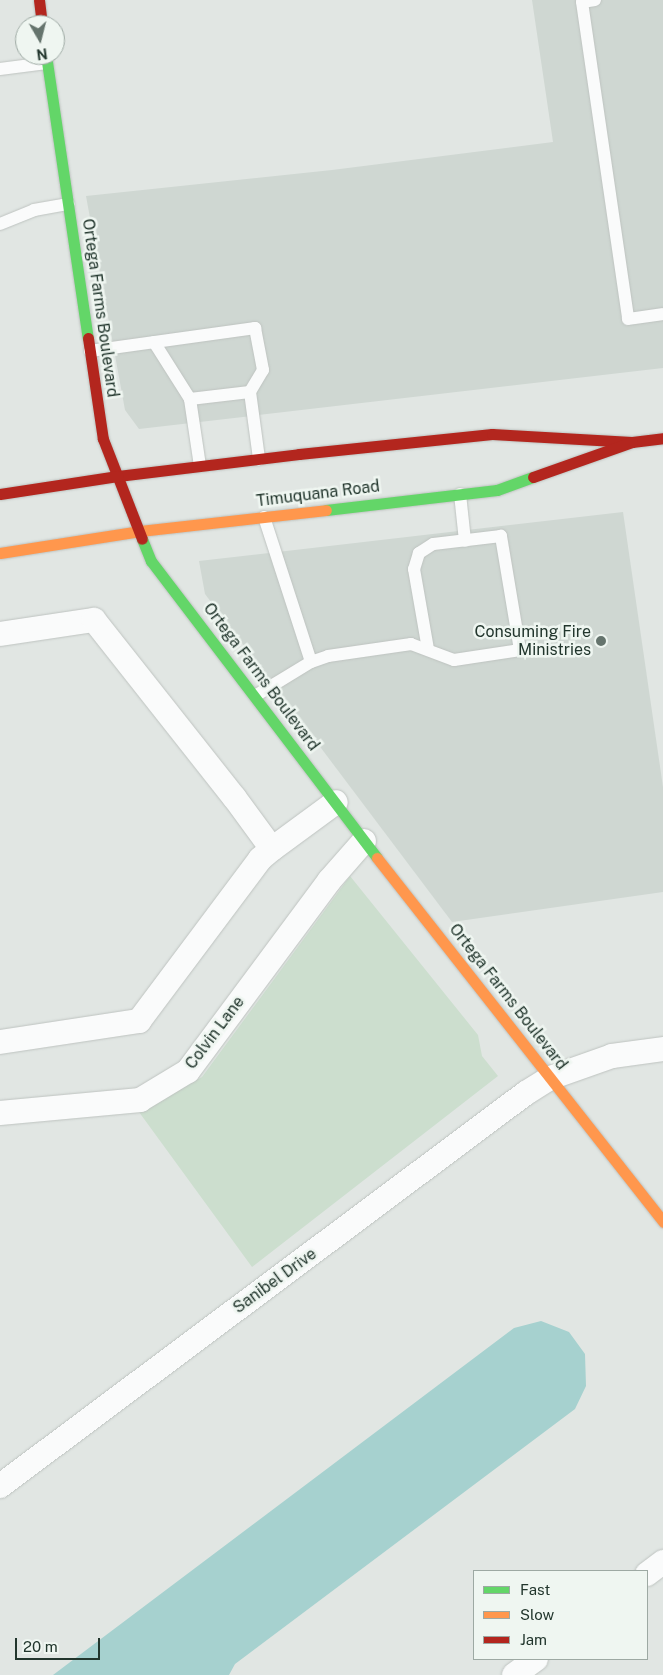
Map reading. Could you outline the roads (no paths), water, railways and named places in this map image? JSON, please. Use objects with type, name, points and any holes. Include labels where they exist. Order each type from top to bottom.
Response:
[{"type":"street","points":[[39,0],[41,15]]},
{"type":"street","name":"Ortega Farms Boulevard","points":[[48,65],[103,439],[152,560],[364,841],[663,1222]]},
{"type":"street","name":"Timuquana Road","points":[[0,494],[118,476],[299,454],[492,434],[632,442],[663,438]]},
{"type":"street","name":"Timuquana Road","points":[[0,552],[140,532],[497,490],[632,442]]},
{"type":"street","points":[[0,634],[94,620],[234,797],[272,849]]},
{"type":"street","points":[[0,1042],[139,1021],[260,860],[336,802]]},
{"type":"street","name":"Colvin Lane","points":[[0,1113],[140,1100],[188,1071],[329,881],[364,841]]},
{"type":"street","name":"Sanibel Drive","points":[[0,1486],[550,1078],[612,1056],[663,1049]]},
{"type":"street","points":[[648,1573],[663,1562]]},
{"type":"street","points":[[514,1675],[535,1660]]},
{"type":"lane","points":[[586,1],[628,319],[663,314]]},
{"type":"lane","points":[[0,69],[19,65]]},
{"type":"lane","points":[[0,224],[34,210],[68,204]]},
{"type":"lane","points":[[90,351],[254,328],[263,370],[250,392],[260,459]]},
{"type":"lane","points":[[154,342],[190,399],[200,466]]},
{"type":"lane","points":[[190,399],[250,392]]},
{"type":"lane","points":[[460,494],[465,540]]},
{"type":"lane","points":[[264,517],[311,662]]},
{"type":"lane","points":[[255,696],[311,662],[328,656],[411,644],[454,660],[520,650],[501,536],[433,544],[419,553],[414,570],[428,649]]},
{"type":"water","points":[[541,1321],[569,1332],[585,1354],[586,1386],[575,1409],[235,1664],[229,1675],[53,1675],[514,1328]]},
{"type":"place","name":"Consuming Fire Ministries","points":[[601,641]]}]
